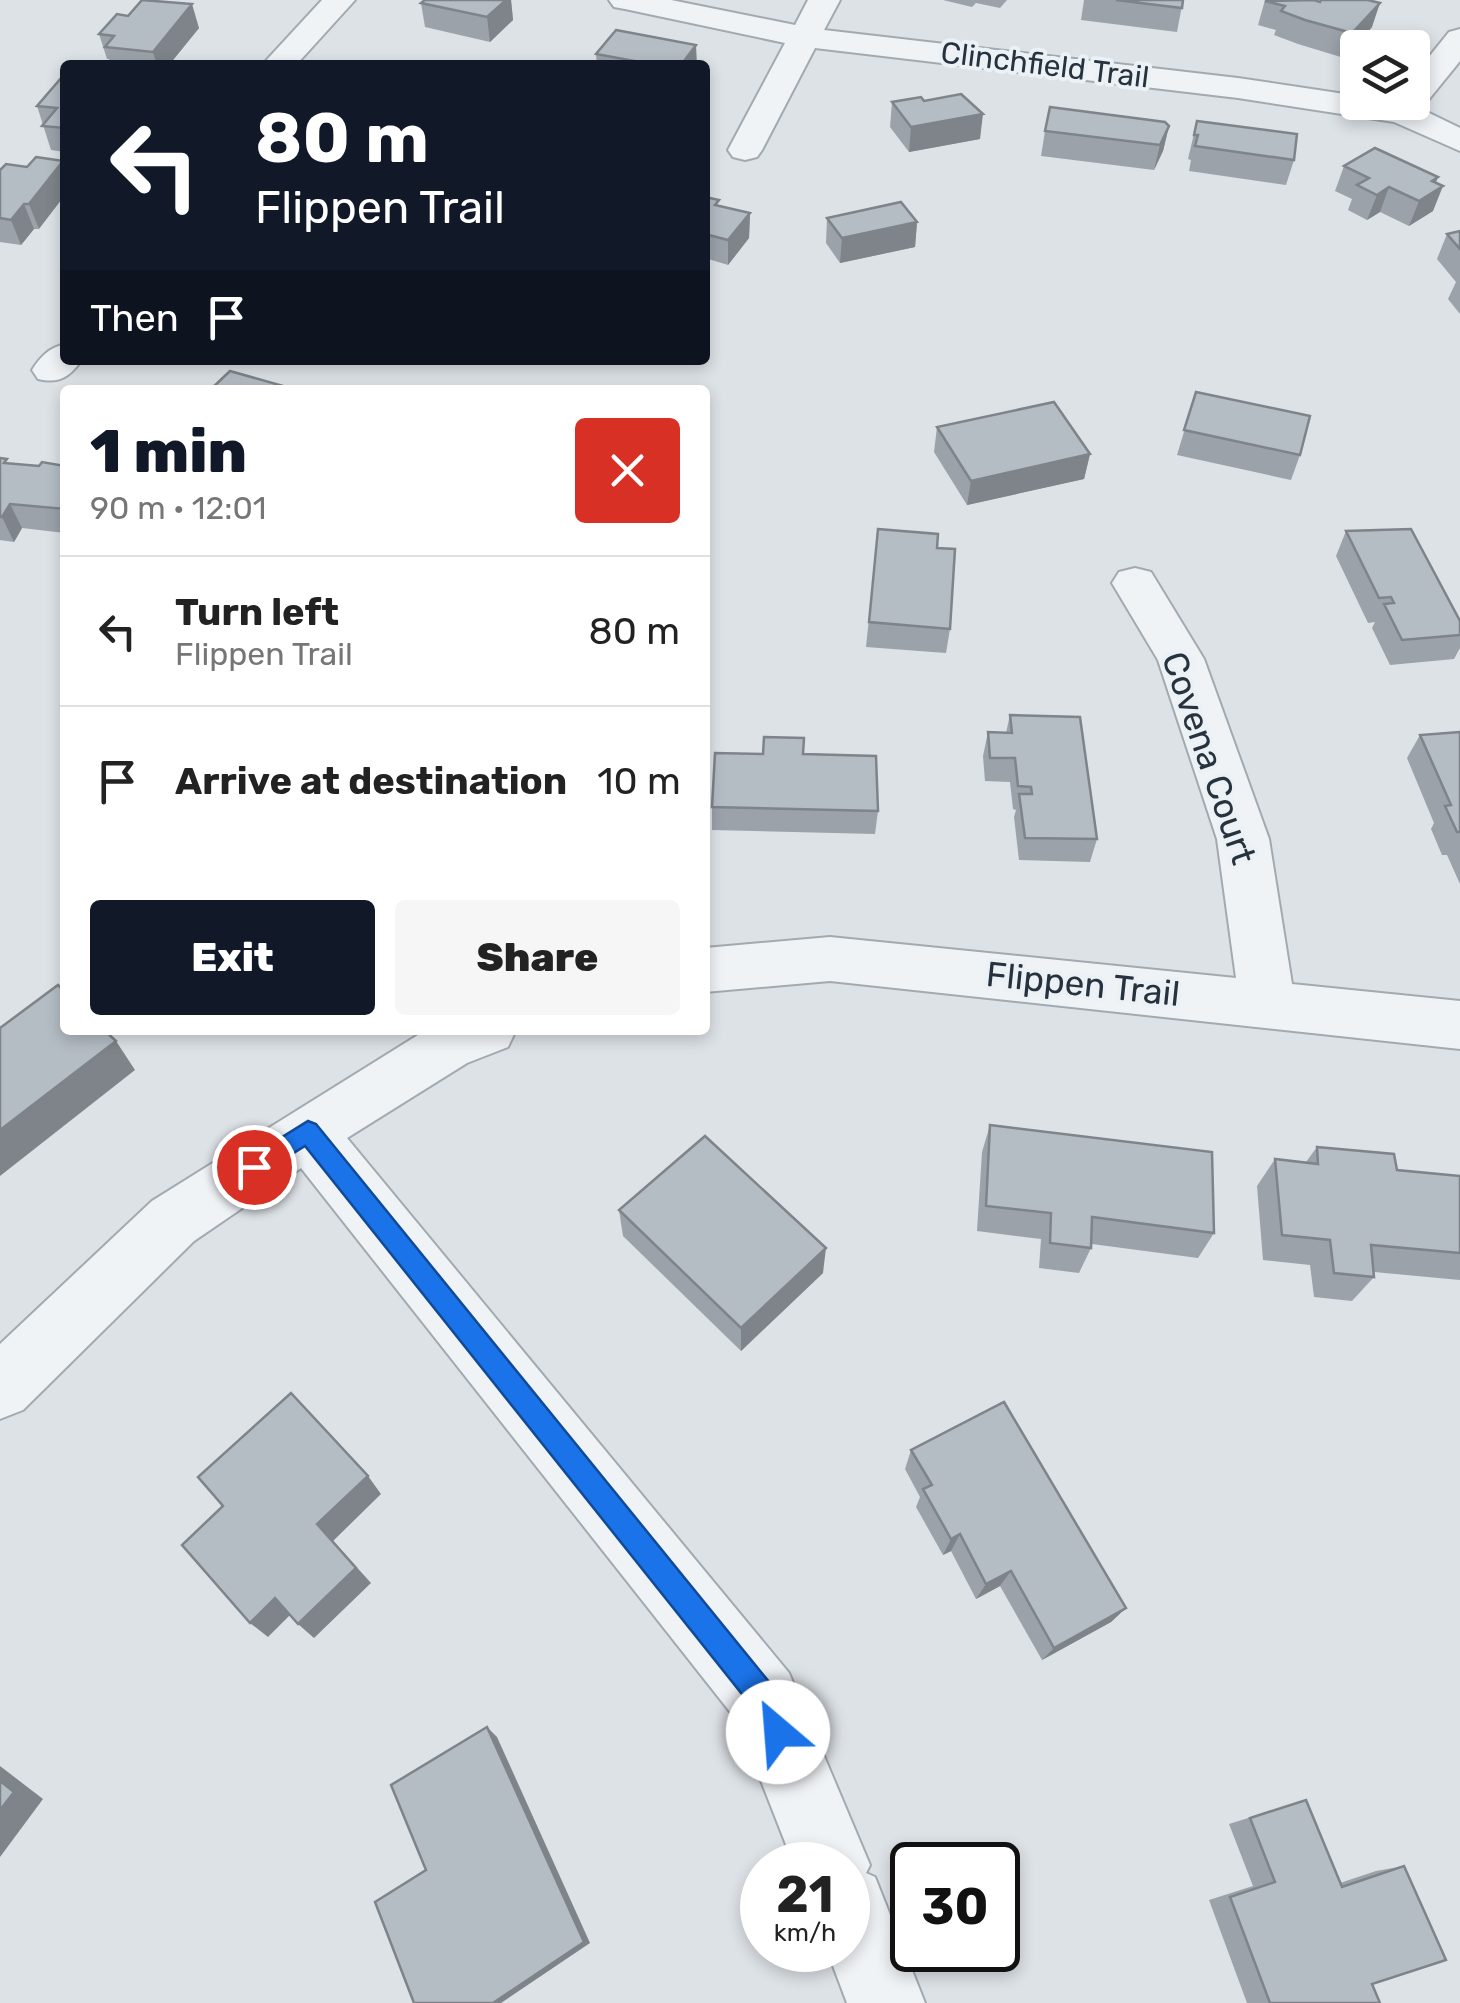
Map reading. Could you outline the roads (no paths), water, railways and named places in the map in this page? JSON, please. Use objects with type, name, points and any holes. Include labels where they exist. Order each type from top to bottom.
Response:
[{"type":"street","points":[[283,60],[339,0]]},
{"type":"street","name":"Clinchfield Trail","points":[[625,0],[804,38],[1340,98]]},
{"type":"street","points":[[745,150],[824,0]]},
{"type":"street","points":[[1430,78],[1460,39]]},
{"type":"street","name":"Clinchfield Trail","points":[[1430,120],[1460,141]]},
{"type":"street","name":"Covena Court","points":[[1135,582],[1182,659],[1244,839],[1267,1002]]},
{"type":"street","name":"Flippen Trail","points":[[710,970],[830,959],[1460,1025]]},
{"type":"street","points":[[0,1388],[174,1221],[447,1046],[475,1035]]},
{"type":"street","points":[[308,1132],[764,1698],[823,1842]]},
{"type":"street","points":[[870,1961],[886,2003]]}]
